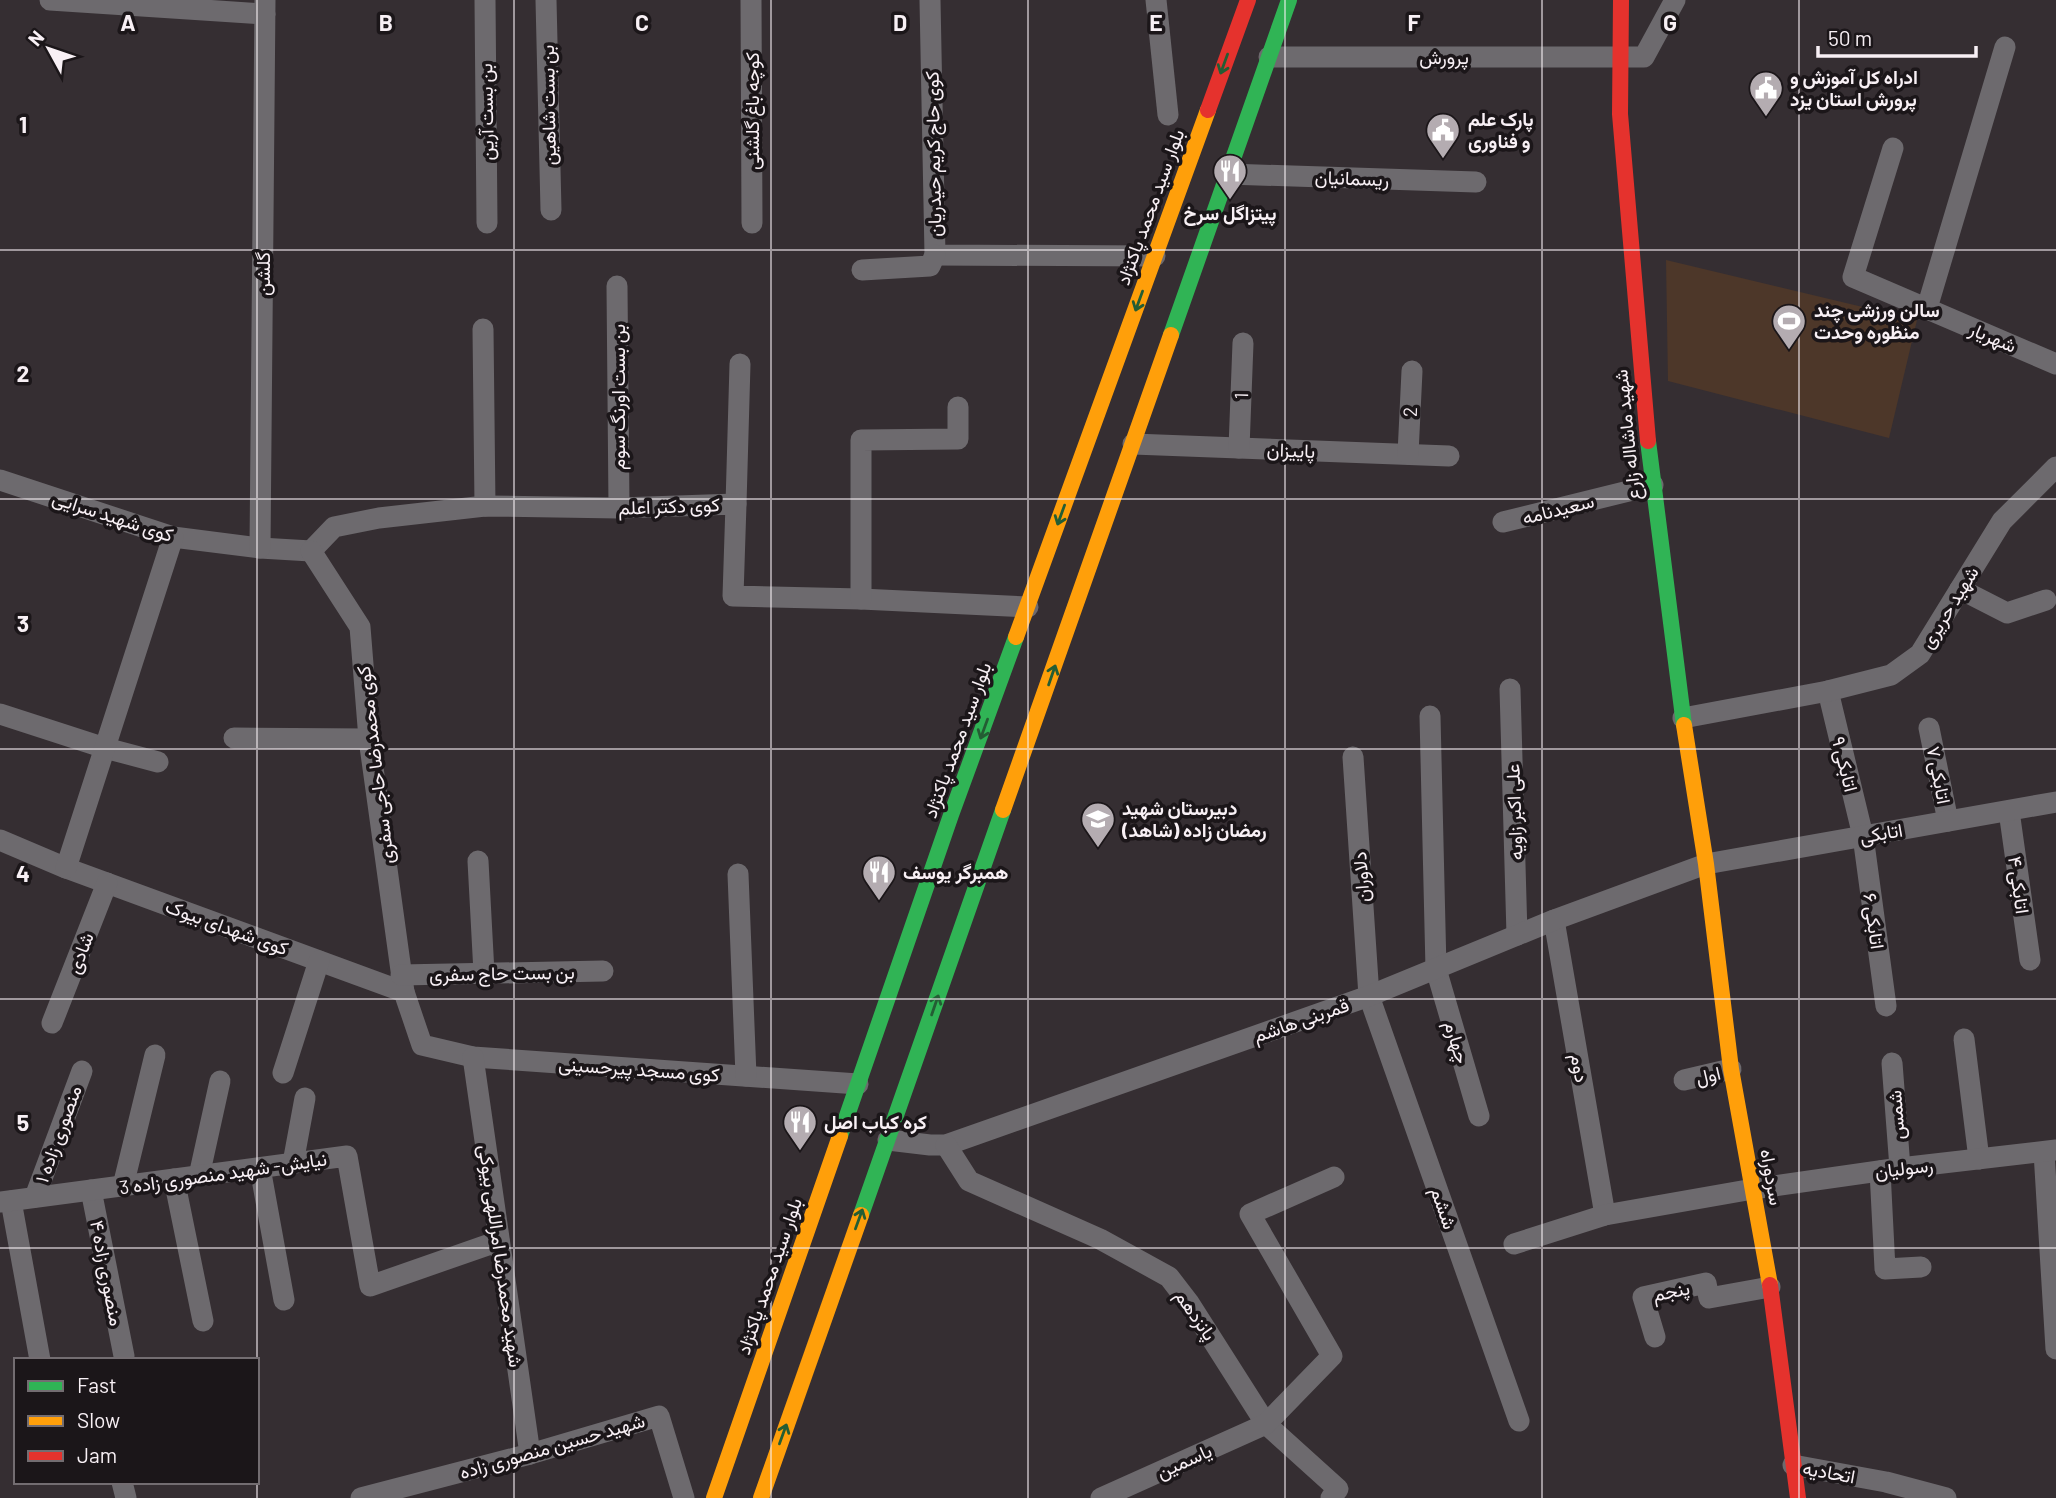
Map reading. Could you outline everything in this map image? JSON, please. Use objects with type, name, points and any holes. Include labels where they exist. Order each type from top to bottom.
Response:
[{"type":"main road","name":"بلوار سید محمد پاکنژاد","points":[[713,1498],[951,815],[1248,0]]},
{"type":"main road","points":[[761,1498],[1289,0]]},
{"type":"main road","name":"شهید ماشااله زارع","points":[[1621,0],[1620,114],[1646,427],[1706,864]]},
{"type":"main road","name":"سردوراه","points":[[1706,864],[1731,1069],[1770,1287],[1798,1498]]},
{"type":"street","points":[[50,0],[265,7]]},
{"type":"street","name":"بن بست آرین","points":[[485,0],[487,223]]},
{"type":"street","name":"بن بست شاهین","points":[[546,0],[551,210]]},
{"type":"street","name":"کوچه باغ گلشنی","points":[[751,0],[752,223]]},
{"type":"street","name":"کوی حاج کریم حیدریان","points":[[930,0],[935,255],[1155,256]]},
{"type":"street","points":[[1156,0],[1168,115]]},
{"type":"street","name":"پرورش","points":[[1269,57],[1644,57],[1675,0]]},
{"type":"street","name":"گلشن","points":[[260,548],[265,7]]},
{"type":"street","points":[[1927,308],[2005,47]]},
{"type":"street","name":"شهریار","points":[[1893,148],[1853,277],[2056,364]]},
{"type":"street","name":"ریسمانیان","points":[[1228,174],[1476,182]]},
{"type":"street","points":[[862,270],[930,267],[935,255]]},
{"type":"street","name":"بن بست اورنگ سوم","points":[[617,286],[619,508]]},
{"type":"street","points":[[483,329],[485,506]]},
{"type":"street","name":"1","points":[[1239,448],[1243,343]]},
{"type":"street","points":[[736,504],[740,363]]},
{"type":"street","name":"2","points":[[1408,454],[1412,371]]},
{"type":"street","points":[[862,599],[861,440],[958,439],[958,407]]},
{"type":"street","name":"پاییزان","points":[[1133,444],[1449,456]]},
{"type":"street","name":"شهید حریری","points":[[1684,718],[1828,691],[1891,675],[1920,654],[2002,522],[2056,467]]},
{"type":"street","name":"کوی شهید سرایی","points":[[0,480],[173,537],[260,548],[311,551]]},
{"type":"street","name":"سعیدنامه","points":[[1503,522],[1653,485]]},
{"type":"street","name":"کوی دکتر اعلم","points":[[311,551],[334,527],[379,518],[485,506],[619,508],[736,504],[733,596],[1028,607]]},
{"type":"street","points":[[66,868],[173,537]]},
{"type":"street","name":"کوی محمدرضا حاجی سفری","points":[[311,551],[360,628],[369,739],[403,984]]},
{"type":"street","points":[[1960,589],[2007,613],[2046,600]]},
{"type":"street","name":"علی اکبر زاویه","points":[[1510,689],[1517,936]]},
{"type":"street","name":"اتابکی ۹","points":[[1828,691],[1863,836]]},
{"type":"street","points":[[0,714],[158,762]]},
{"type":"street","name":"چهارم","points":[[1430,716],[1436,969],[1479,1116]]},
{"type":"street","name":"اتابکی ۷","points":[[1929,728],[1948,821]]},
{"type":"street","points":[[234,738],[369,739]]},
{"type":"street","name":"دلاوران","points":[[1353,757],[1369,996]]},
{"type":"street","name":"اتابکی","points":[[1706,864],[2056,802]]},
{"type":"street","name":"اتابکی ۴","points":[[2009,811],[2030,960]]},
{"type":"street","name":"اتابکی ۶","points":[[1863,836],[1886,1006]]},
{"type":"street","name":"کوی شهدای بیوک","points":[[0,839],[66,868],[319,961],[403,984]]},
{"type":"street","points":[[478,861],[484,973]]},
{"type":"street","name":"قمربنی هاشم","points":[[888,1140],[946,1145],[1369,996],[1554,920],[1706,864]]},
{"type":"street","points":[[738,874],[746,1076]]},
{"type":"street","name":"شادی","points":[[52,1023],[107,883]]},
{"type":"street","name":"دوم","points":[[1554,920],[1605,1214]]},
{"type":"street","points":[[283,1073],[319,961]]},
{"type":"street","name":"بن بست حاج سفری","points":[[403,984],[484,973],[603,971]]},
{"type":"street","name":"کوی مسجد پیرحسینی","points":[[403,984],[422,1045],[473,1057],[858,1084]]},
{"type":"street","name":"ششم","points":[[1369,996],[1520,1421]]},
{"type":"street","points":[[1964,1039],[1979,1159]]},
{"type":"street","points":[[123,1186],[155,1055]]},
{"type":"street","name":"شهید محمدرضا امراللهی بیوکی","points":[[473,1057],[530,1454]]},
{"type":"street","name":"شمس","points":[[1890,1170],[1892,1063]]},
{"type":"street","name":"اول","points":[[1684,1080],[1731,1069]]},
{"type":"street","name":"منصوری زاده ۱","points":[[35,1197],[82,1071]]},
{"type":"street","points":[[199,1176],[220,1081]]},
{"type":"street","points":[[293,1163],[305,1098]]},
{"type":"street","name":"پانزدهم","points":[[946,1145],[970,1181],[1100,1239],[1168,1277],[1189,1303],[1266,1424],[1335,1494]]},
{"type":"street","points":[[2050,1151],[2056,1349]]},
{"type":"street","name":"رسولیان","points":[[1514,1244],[1605,1214],[1753,1189],[2050,1151]]},
{"type":"street","name":"نیایش- شهید منصوری زاده 3","points":[[6,1201],[347,1156],[370,1286],[499,1241]]},
{"type":"street","points":[[260,1168],[284,1300]]},
{"type":"street","points":[[1890,1170],[1885,1269],[1921,1268]]},
{"type":"street","points":[[1266,1424],[1332,1356],[1250,1214],[1335,1177]]},
{"type":"street","points":[[174,1179],[203,1321]]},
{"type":"street","name":"منصوری زاده ۴","points":[[91,1190],[124,1356]]},
{"type":"street","points":[[6,1201],[40,1358]]},
{"type":"street","name":"پنجم","points":[[1655,1337],[1643,1297],[1706,1283],[1709,1298],[1770,1287]]},
{"type":"street","name":"شهید حسین منصوری زاده","points":[[361,1498],[530,1454],[659,1416],[684,1498]]},
{"type":"street","name":"یاسمین","points":[[1101,1498],[1266,1424]]},
{"type":"street","name":"اتحادیه","points":[[1793,1465],[1886,1482],[1946,1498]]},
{"type":"shaded area","name":"سالن ورزشی چند منظوره وحدت","points":[[1666,260],[1917,320],[1889,438],[1668,381]]},
{"type":"traffic: fast","points":[[1171,335],[1289,0]]},
{"type":"traffic: fast","points":[[1648,441],[1684,725]]},
{"type":"traffic: fast","points":[[840,1136],[1016,637]]},
{"type":"traffic: fast","points":[[861,1215],[1003,810]]},
{"type":"traffic: slow","points":[[1016,637],[1208,110]]},
{"type":"traffic: slow","points":[[1003,810],[1171,335]]},
{"type":"traffic: slow","points":[[1684,725],[1706,864],[1731,1069],[1770,1285]]},
{"type":"traffic: slow","points":[[714,1498],[840,1136]]},
{"type":"traffic: slow","points":[[761,1498],[861,1215]]},
{"type":"traffic: jam","points":[[1208,110],[1248,0]]},
{"type":"traffic: jam","points":[[1621,0],[1620,114],[1648,441]]},
{"type":"traffic: jam","points":[[1770,1285],[1798,1498]]},
{"type":"place","name":"ادراه کل آموزش و پرورش استان یزد","points":[[1766,118]]},
{"type":"place","name":"پارک علم و فناوری","points":[[1443,160]]},
{"type":"place","name":"پیتزاگل سرخ","points":[[1230,201]]},
{"type":"place","name":"سالن ورزشی چند منظوره وحدت","points":[[1789,351]]},
{"type":"place","name":"دبیرستان شهید رمضان زاده (شاهد)","points":[[1098,849]]},
{"type":"place","name":"همبرگر یوسف","points":[[879,902]]},
{"type":"place","name":"کره کباب اصل","points":[[800,1152]]}]
